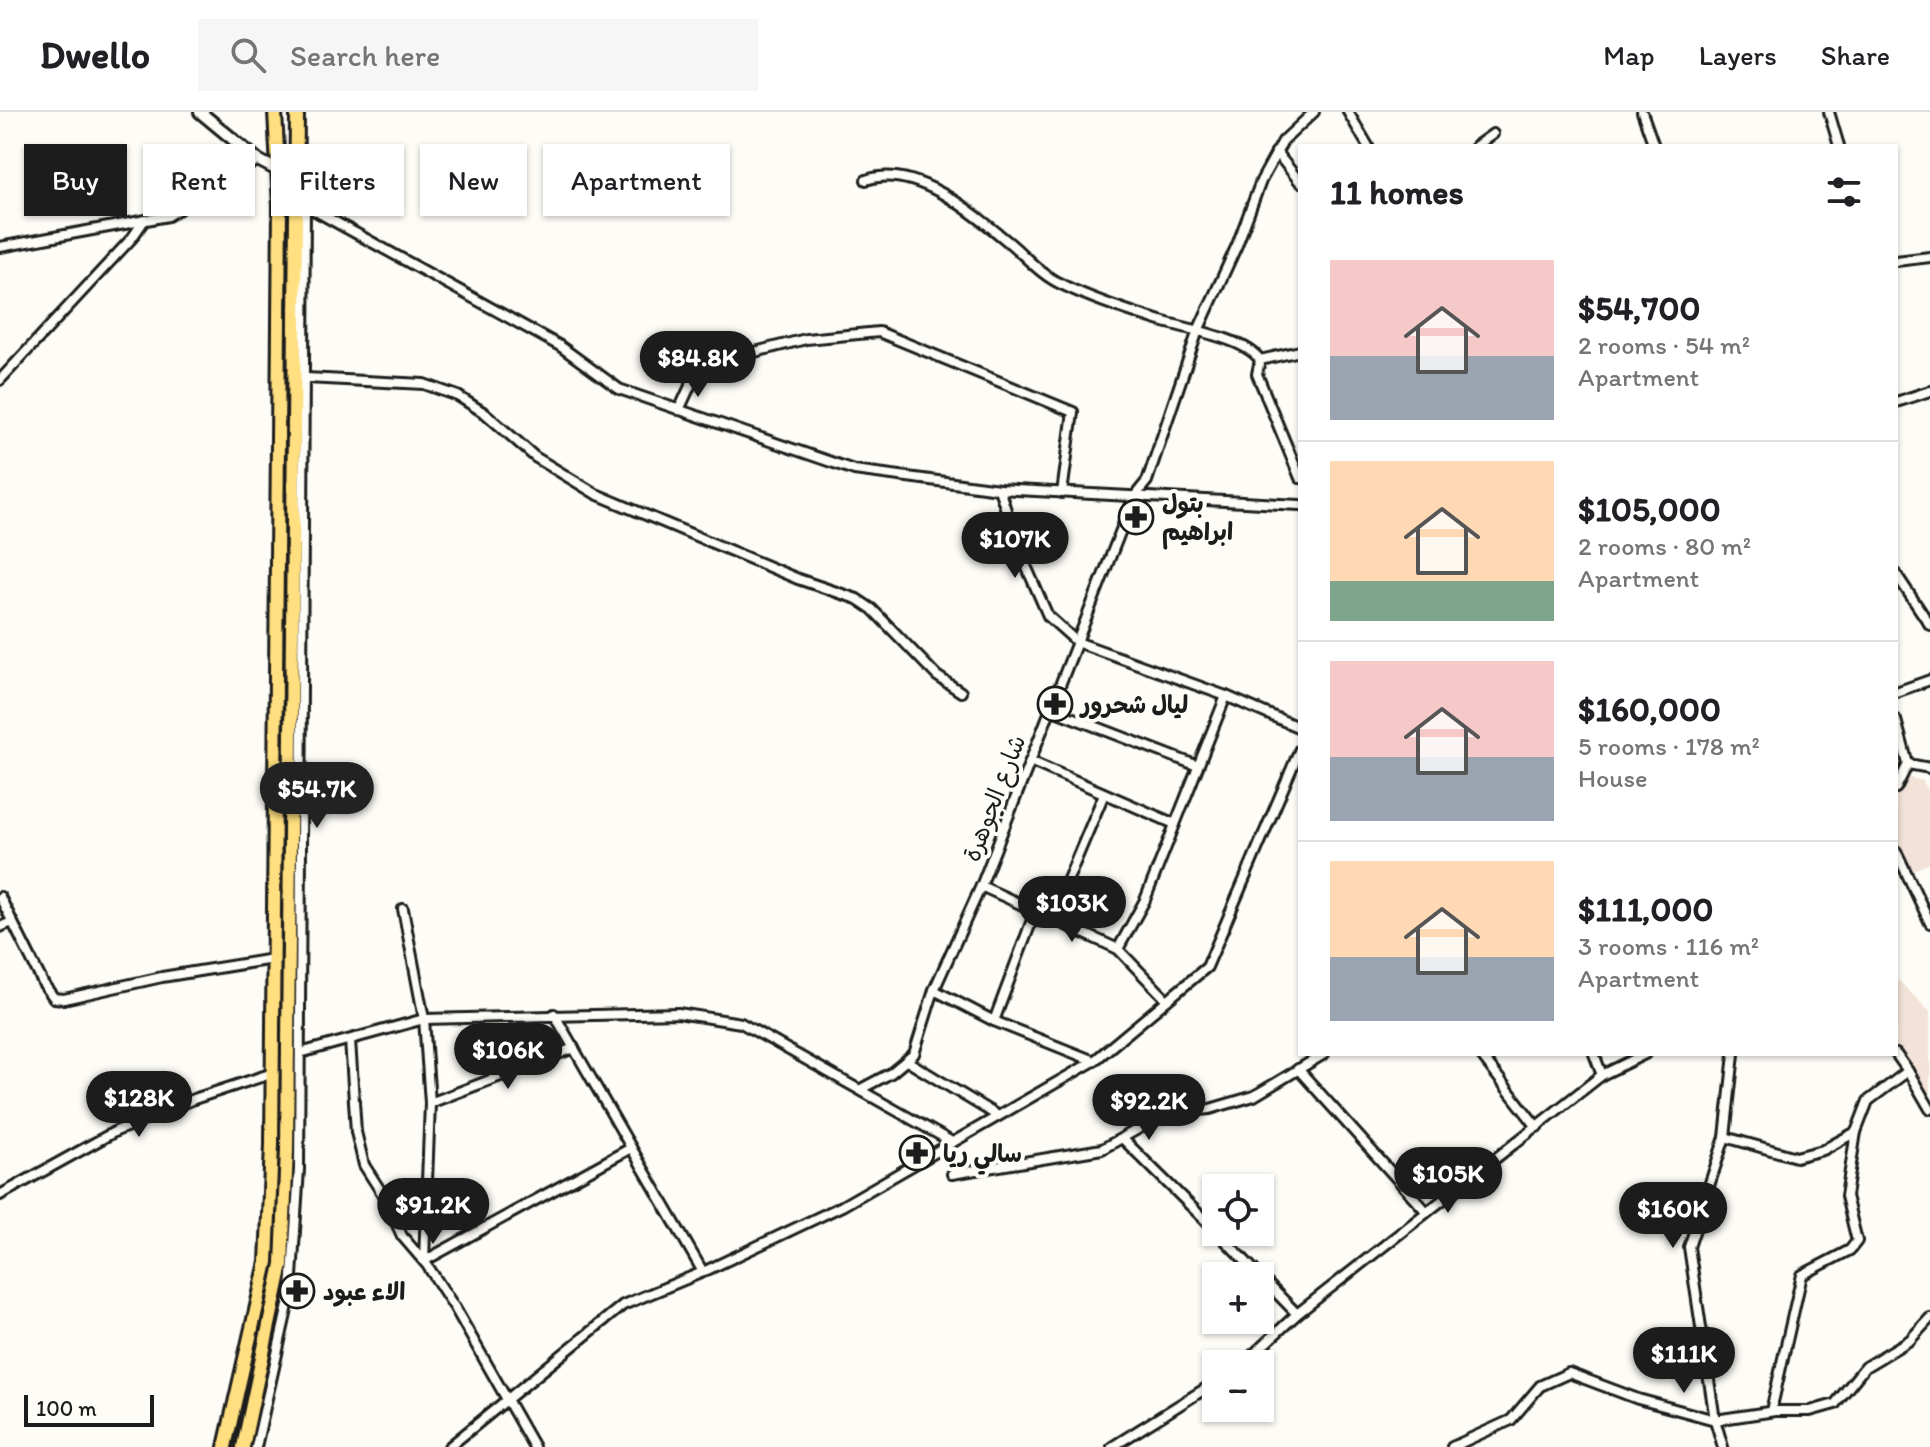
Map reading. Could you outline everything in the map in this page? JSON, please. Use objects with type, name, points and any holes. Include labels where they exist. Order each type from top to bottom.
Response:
[{"type":"main road","points":[[275,112],[277,144]]},
{"type":"main road","points":[[297,112],[298,144]]},
{"type":"main road","points":[[225,1447],[267,1262],[273,1073],[279,216]]},
{"type":"main road","points":[[243,1447],[282,1264],[287,1150],[301,216]]},
{"type":"street","points":[[200,112],[258,160],[271,167]]},
{"type":"street","name":"شارع الجوهرة","points":[[907,1061],[914,1054],[934,990],[981,886],[1134,497],[1147,481],[1197,333],[1276,152],[1314,112]]},
{"type":"street","points":[[1348,112],[1367,144]]},
{"type":"street","points":[[1642,112],[1653,144]]},
{"type":"street","points":[[1829,112],[1838,144]]},
{"type":"street","points":[[1479,144],[1493,134]]},
{"type":"street","points":[[1276,152],[1298,180]]},
{"type":"street","points":[[0,247],[143,222],[178,211],[237,170],[258,160]]},
{"type":"street","points":[[866,180],[889,176],[932,189],[974,216],[1044,275],[1063,285],[1197,333],[1235,342],[1260,360],[1298,351]]},
{"type":"street","points":[[256,1447],[291,1292],[299,1169],[306,378],[301,216]]},
{"type":"street","points":[[325,216],[560,346],[619,389],[854,470],[999,489],[1298,505]]},
{"type":"street","points":[[0,380],[132,238],[143,222]]},
{"type":"street","points":[[1898,261],[1930,257]]},
{"type":"street","points":[[679,410],[696,373],[727,359],[806,339],[879,332],[1073,412],[1062,493]]},
{"type":"street","points":[[1260,360],[1257,374],[1298,473]]},
{"type":"street","points":[[306,378],[424,384],[458,396],[486,414],[535,457],[596,494],[798,579],[857,599],[872,609],[937,676],[961,692]]},
{"type":"street","points":[[1898,401],[1930,391]]},
{"type":"street","points":[[999,489],[1020,552],[1048,616],[1077,642],[1226,696],[1298,727]]},
{"type":"street","points":[[1898,577],[1930,625]]},
{"type":"street","points":[[1898,691],[1930,680]]},
{"type":"street","points":[[1118,949],[1145,900],[1226,696]]},
{"type":"street","points":[[1050,709],[1198,766]]},
{"type":"street","points":[[1898,727],[1908,764],[1898,784]]},
{"type":"street","points":[[449,1447],[623,1305],[703,1272],[842,1206],[1094,1061],[1207,967],[1298,754]]},
{"type":"street","points":[[1030,761],[1175,824]]},
{"type":"street","points":[[1908,764],[1930,768]]},
{"type":"street","points":[[1052,917],[1104,794]]},
{"type":"street","points":[[1898,855],[1930,923]]},
{"type":"street","points":[[981,886],[1118,949],[1167,1000]]},
{"type":"street","points":[[0,897],[49,993],[64,999],[162,977],[273,959]]},
{"type":"street","points":[[403,909],[424,1019],[430,1103],[424,1261]]},
{"type":"street","points":[[994,1021],[1035,912]]},
{"type":"street","points":[[0,927],[12,922]]},
{"type":"street","points":[[934,990],[994,1021],[1094,1061]]},
{"type":"street","points":[[300,1053],[424,1019],[678,1013],[741,1023],[952,1142]]},
{"type":"street","points":[[554,1014],[703,1272]]},
{"type":"street","points":[[350,1040],[356,1132],[364,1165],[385,1198],[402,1236],[424,1261],[455,1308],[534,1447]]},
{"type":"street","points":[[430,1103],[574,1048]]},
{"type":"street","points":[[952,1174],[1074,1155],[1124,1140],[1167,1113],[1210,1109],[1239,1101],[1321,1056]]},
{"type":"street","points":[[1482,1056],[1537,1127]]},
{"type":"street","points":[[1595,1056],[1602,1075]]},
{"type":"street","points":[[1258,1350],[1297,1314],[1602,1075],[1641,1056]]},
{"type":"street","points":[[1723,1447],[1715,1420],[1689,1247],[1725,1137],[1734,1056]]},
{"type":"street","points":[[1897,1056],[1930,1109]]},
{"type":"street","points":[[861,1089],[907,1061],[998,1116]]},
{"type":"street","points":[[1298,1069],[1426,1211]]},
{"type":"street","points":[[1771,1411],[1802,1275],[1850,1250],[1857,1241],[1846,1196],[1856,1132],[1868,1101],[1908,1071]]},
{"type":"street","points":[[0,1195],[116,1131],[194,1099],[273,1073]]},
{"type":"street","points":[[1725,1137],[1796,1157],[1823,1150],[1856,1132]]},
{"type":"street","points":[[1124,1140],[1202,1216]]},
{"type":"street","points":[[424,1261],[631,1148]]},
{"type":"street","points":[[1231,1246],[1297,1314]]},
{"type":"street","points":[[1452,1447],[1511,1420],[1540,1386],[1569,1373],[1638,1399],[1715,1420],[1771,1411],[1810,1411],[1835,1404],[1865,1367],[1910,1340],[1930,1318]]},
{"type":"street","points":[[1112,1447],[1202,1391]]},
{"type":"shaded area","points":[[1902,776],[1923,781],[1930,794],[1930,863],[1909,872],[1898,850],[1898,787]]},
{"type":"shaded area","points":[[1898,980],[1930,1012],[1930,1103],[1898,1050]]},
{"type":"place","name":"بتول ابراهيم","points":[[1136,517]]},
{"type":"place","name":"ليال شحرور","points":[[1055,704]]},
{"type":"place","name":"سالي ريا","points":[[917,1153]]},
{"type":"place","name":"الاء عبود","points":[[297,1291]]}]
